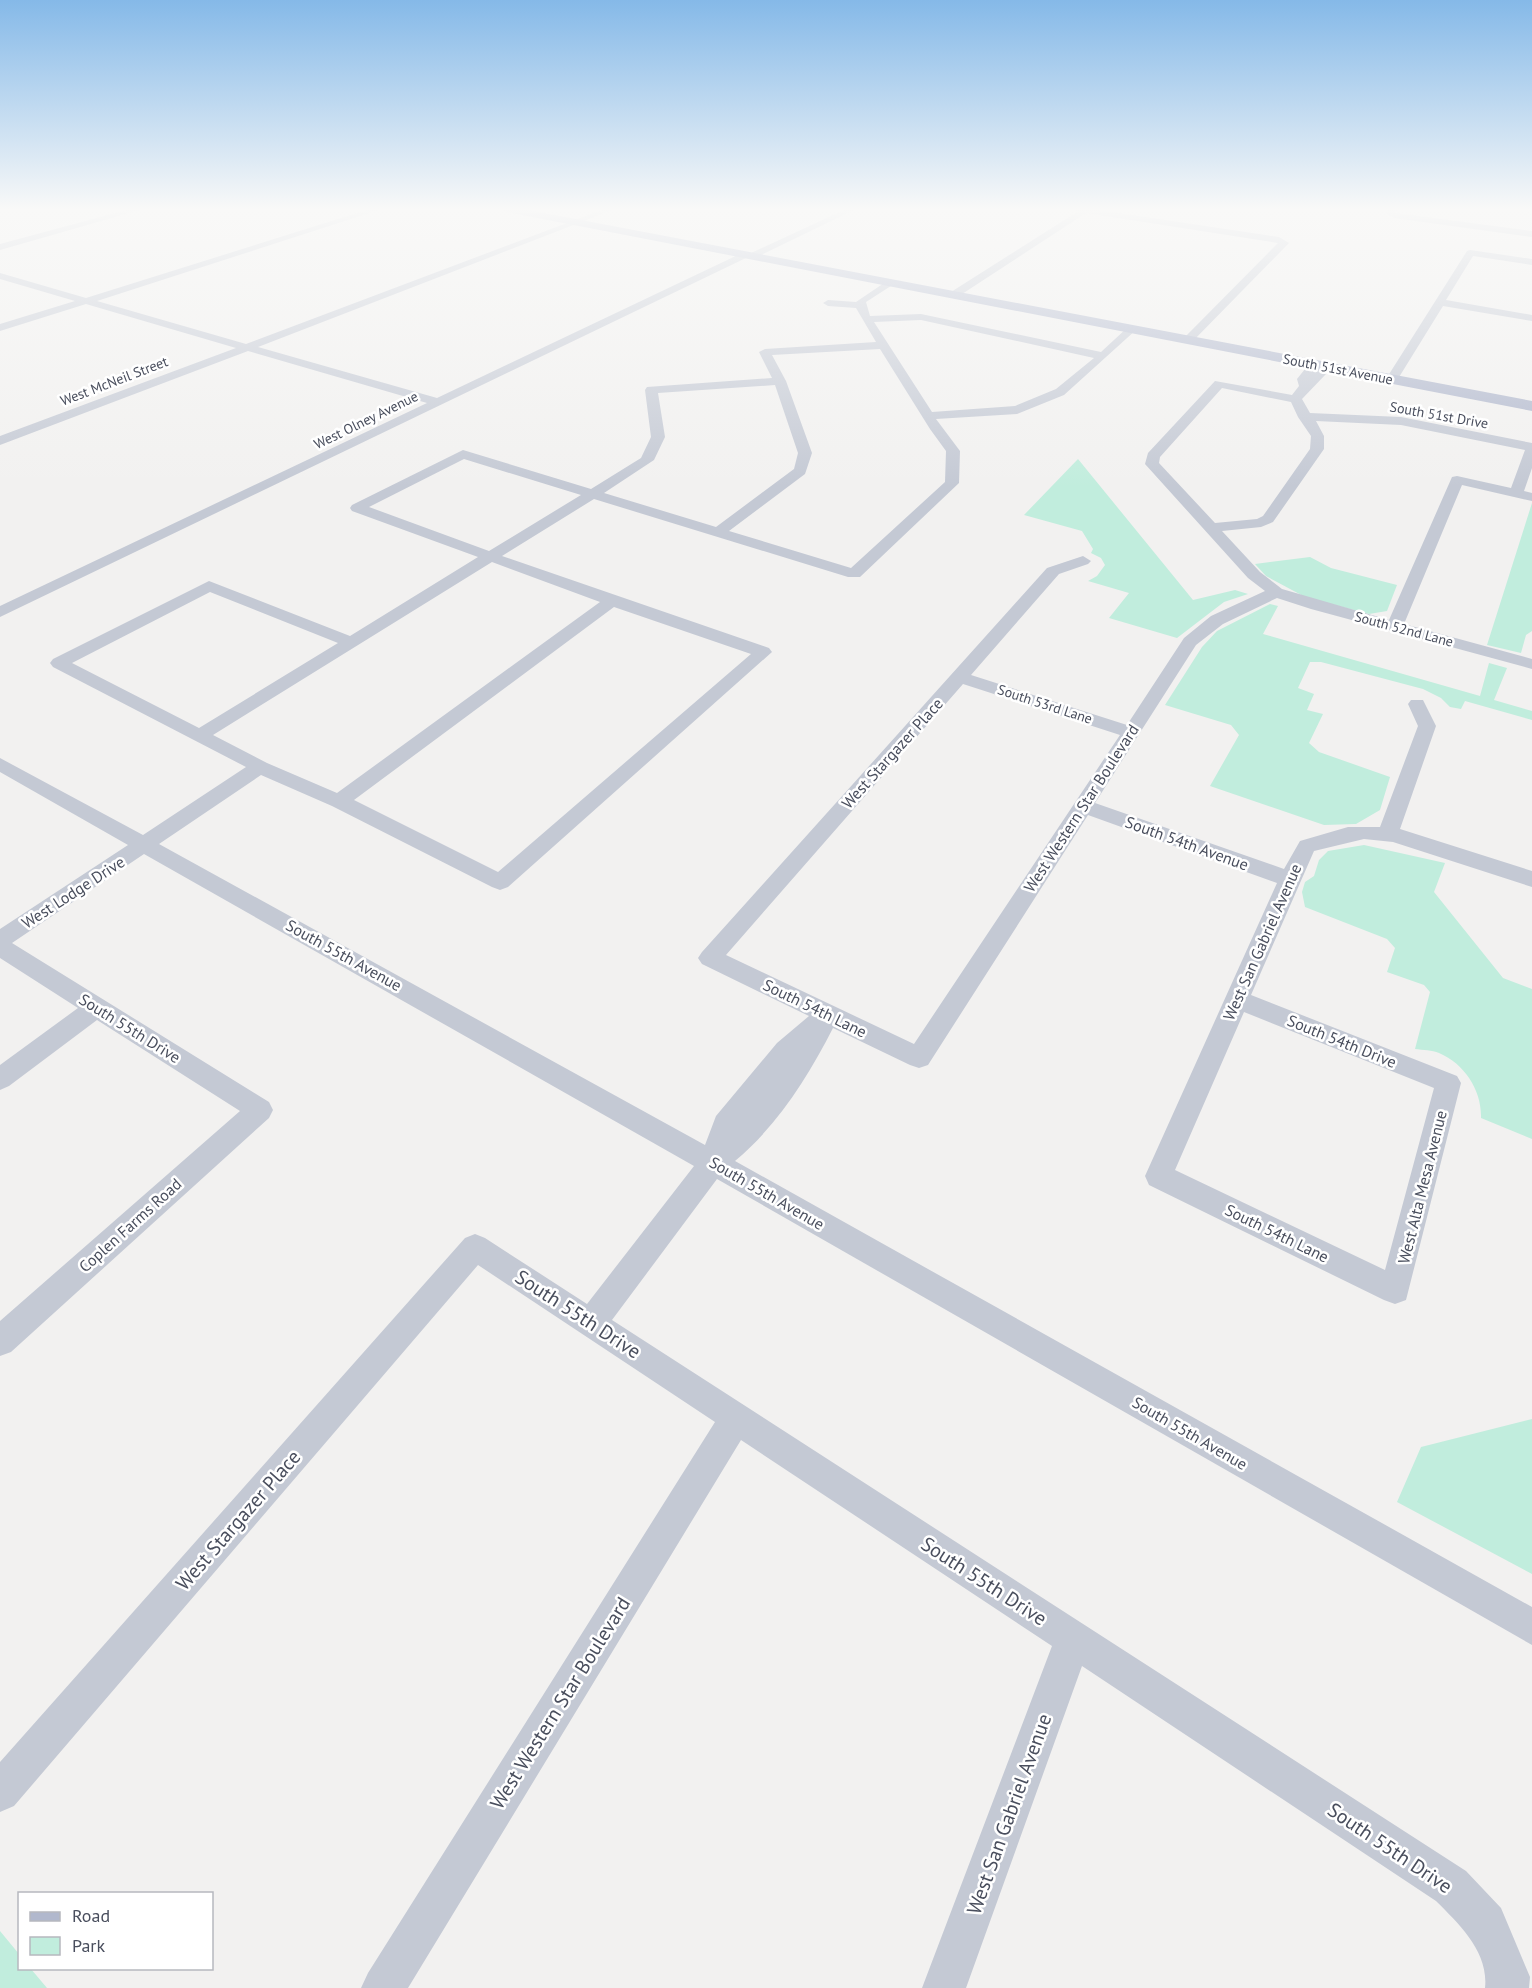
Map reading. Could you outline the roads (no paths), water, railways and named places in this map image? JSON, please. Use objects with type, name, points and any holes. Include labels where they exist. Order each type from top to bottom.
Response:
[{"type":"main road","name":"South 51st Avenue","points":[[994,302],[1532,406]]},
{"type":"street","points":[[0,328],[84,302]]},
{"type":"street","points":[[89,302],[437,402]]},
{"type":"street","name":"West McNeil Street","points":[[0,441],[364,302]]},
{"type":"street","name":"West Olney Avenue","points":[[0,612],[651,302]]},
{"type":"street","points":[[350,642],[209,586],[59,663],[260,767],[339,801],[500,882],[762,652],[612,601],[357,508],[463,454],[854,574],[952,483],[953,451],[883,345],[864,312],[861,302]]},
{"type":"street","points":[[1188,340],[1226,302]]},
{"type":"street","points":[[828,303],[864,312],[921,317],[1103,356]]},
{"type":"street","points":[[1392,379],[1439,303],[1532,318]]},
{"type":"street","points":[[928,416],[1017,410],[1046,400],[1060,392],[1132,329]]},
{"type":"street","points":[[718,532],[800,471],[805,453],[780,381],[765,352],[883,345]]},
{"type":"street","points":[[1296,399],[1304,385],[1313,382],[1320,374],[1318,365]]},
{"type":"street","points":[[199,736],[647,460],[658,437],[651,390],[780,381]]},
{"type":"street","points":[[1276,592],[1254,575],[1152,464],[1153,456],[1219,384],[1296,399]]},
{"type":"street","points":[[1211,528],[1261,523],[1268,519],[1320,442],[1318,434],[1304,417],[1296,399]]},
{"type":"street","name":"South 51st Drive","points":[[1304,417],[1401,421],[1532,448]]},
{"type":"street","points":[[1516,494],[1532,448]]},
{"type":"street","points":[[1394,627],[1457,480],[1532,497]]},
{"type":"street","name":"West Stargazer Place","points":[[710,958],[1053,571],[1083,561]]},
{"type":"street","name":"South 52nd Lane","points":[[1276,592],[1306,603],[1532,664]]},
{"type":"street","name":"West Western Star Boulevard","points":[[919,1058],[1130,732],[1191,642],[1224,616],[1276,592]]},
{"type":"street","points":[[339,801],[612,601]]},
{"type":"street","name":"South 53rd Lane","points":[[960,677],[1130,732]]},
{"type":"street","points":[[1416,704],[1427,726],[1388,834],[1424,843],[1532,879]]},
{"type":"street","name":"South 55th Avenue","points":[[0,764],[713,1163],[1532,1627]]},
{"type":"street","name":"West Lodge Drive","points":[[0,940],[260,767]]},
{"type":"street","name":"South 54th Avenue","points":[[1083,806],[1291,880]]},
{"type":"street","name":"West San Gabriel Avenue","points":[[1159,1176],[1302,852],[1316,842],[1348,834],[1388,834]]},
{"type":"street","name":"South 55th Drive","points":[[0,947],[260,1110]]},
{"type":"street","name":"South 54th Lane","points":[[710,958],[919,1058]]},
{"type":"street","name":"South 54th Drive","points":[[1236,999],[1448,1083]]},
{"type":"street","points":[[0,1079],[97,1007]]},
{"type":"street","points":[[592,1322],[713,1163],[748,1134],[804,1060],[828,1014]]},
{"type":"street","name":"West Alta Mesa Avenue","points":[[1395,1290],[1448,1083]]},
{"type":"street","name":"Coplen Farms Road","points":[[0,1341],[260,1110]]},
{"type":"street","name":"South 54th Lane","points":[[1159,1176],[1395,1290]]},
{"type":"street","name":"West Stargazer Place","points":[[0,1792],[475,1247]]},
{"type":"street","name":"South 55th Drive","points":[[475,1247],[1451,1886],[1486,1923],[1508,1977],[1507,1988]]},
{"type":"street","name":"West Western Star Boulevard","points":[[383,1988],[736,1418]]},
{"type":"street","name":"West San Gabriel Avenue","points":[[944,1988],[1073,1640]]}]
